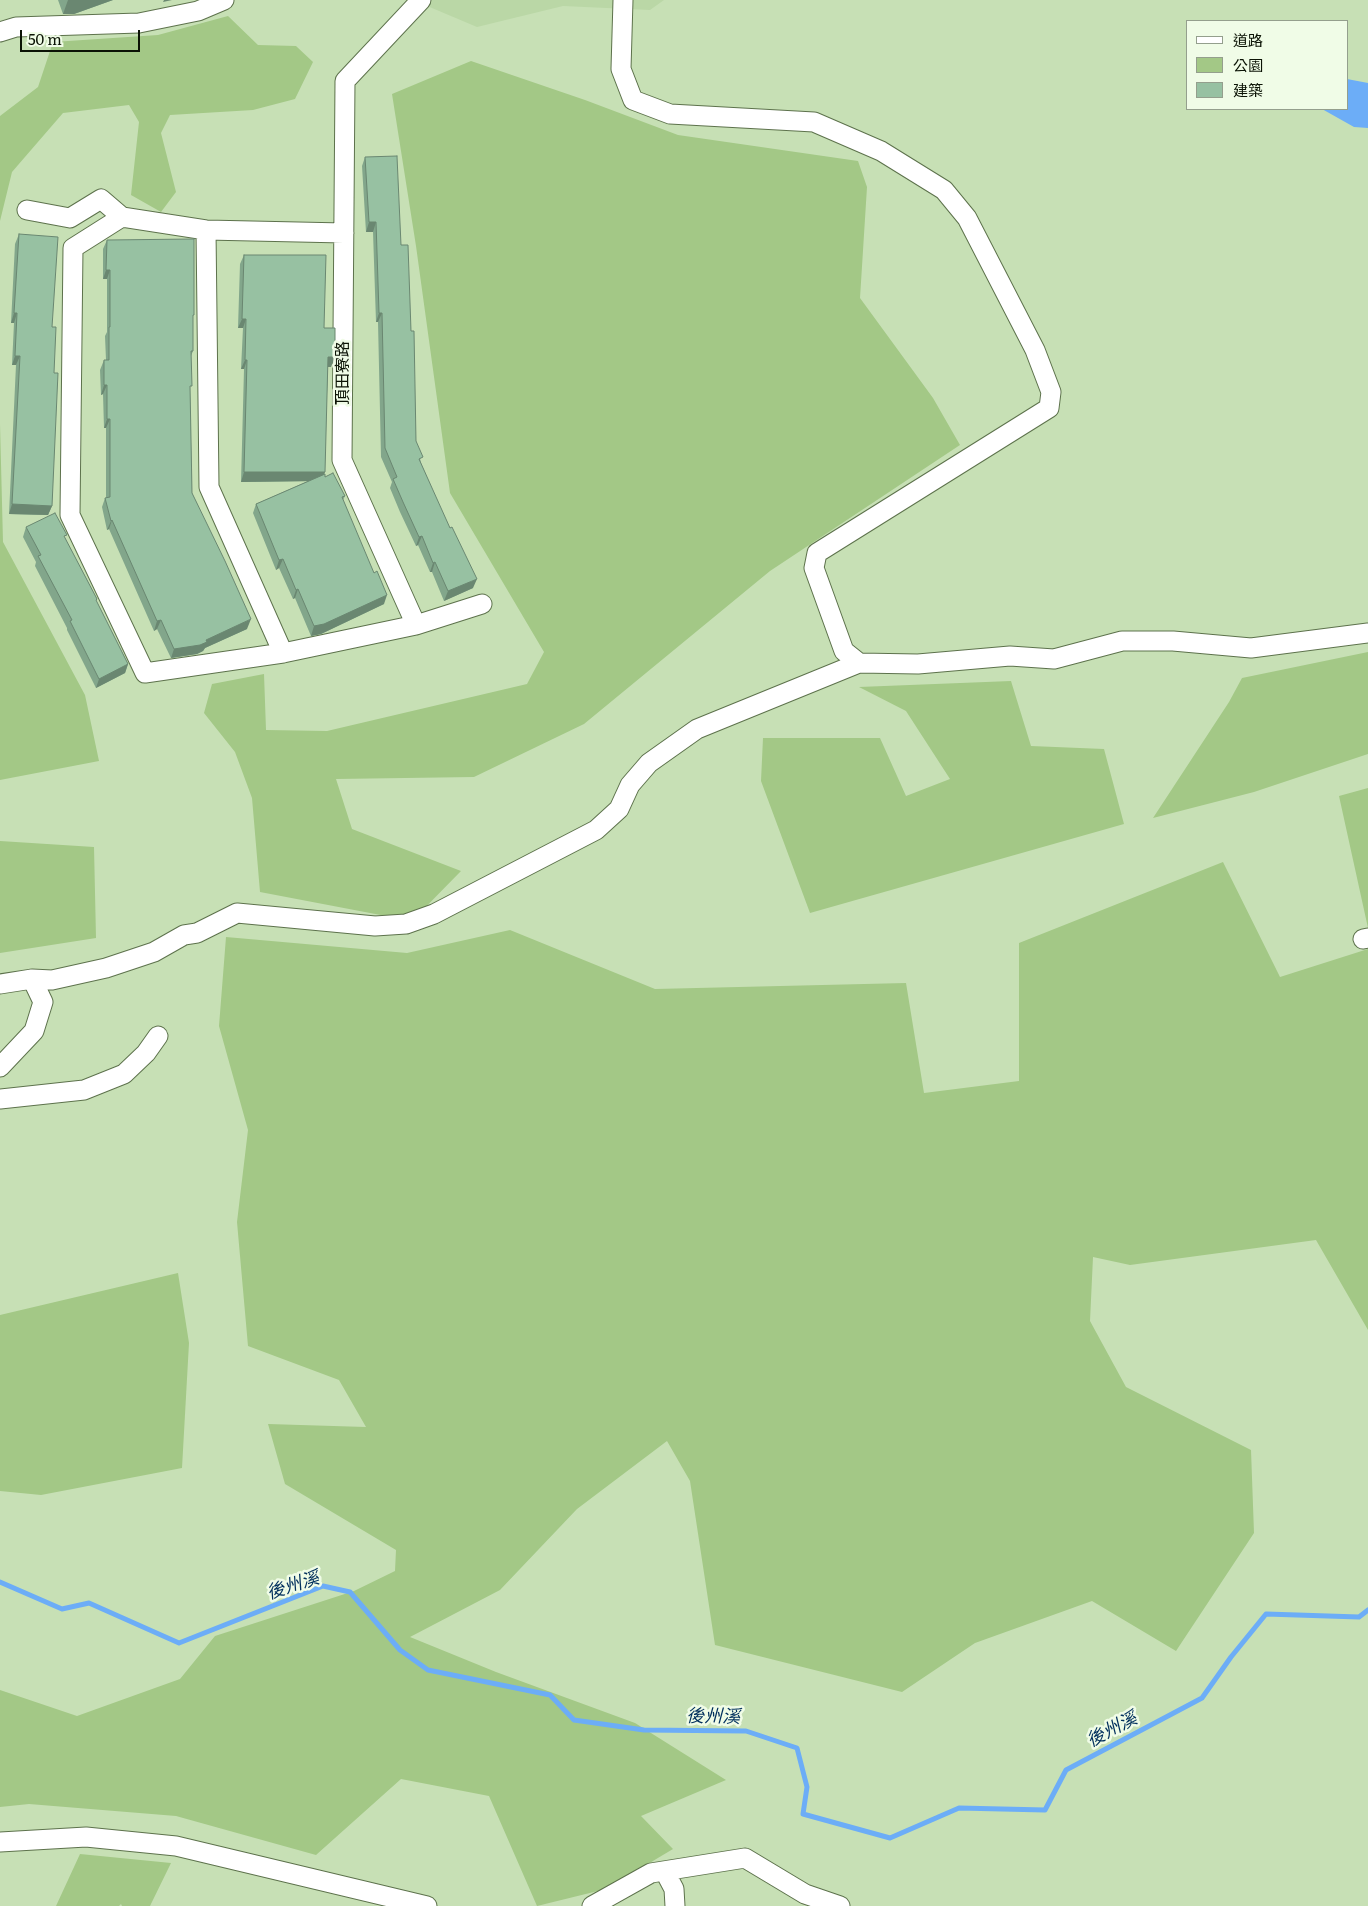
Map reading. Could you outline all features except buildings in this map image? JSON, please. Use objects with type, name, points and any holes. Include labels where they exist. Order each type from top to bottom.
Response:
[{"type":"street","points":[[0,32],[16,27],[139,23],[198,11],[224,0]]},
{"type":"street","name":"頂田寮路","points":[[416,625],[342,460],[345,81],[421,0]]},
{"type":"street","points":[[623,0],[621,69],[633,100],[670,114],[814,122],[881,151],[944,190],[966,218],[1035,350],[1051,392],[1049,408],[817,553],[814,568],[844,651],[859,663]]},
{"type":"street","points":[[27,210],[70,218],[101,199],[122,217],[206,230],[344,233]]},
{"type":"street","points":[[122,217],[73,248],[70,516],[146,673],[283,653],[416,625],[482,604]]},
{"type":"street","points":[[206,230],[209,487],[283,653]]},
{"type":"street","points":[[0,984],[32,979],[52,980],[106,968],[154,952],[184,935],[197,933],[237,913],[375,926],[406,924],[434,914],[596,830],[618,809],[630,785],[649,763],[697,729],[859,663],[918,664],[1010,656],[1054,659],[1122,641],[1172,641],[1251,648],[1368,633]]},
{"type":"street","points":[[0,1067],[34,1031],[43,1002],[32,979]]},
{"type":"street","points":[[0,1099],[84,1090],[92,1087],[124,1074],[146,1053],[158,1036]]},
{"type":"street","points":[[0,1842],[86,1837],[176,1846],[427,1906]]},
{"type":"street","points":[[592,1906],[651,1873],[745,1858],[805,1894],[840,1906]]},
{"type":"street","points":[[665,1872],[674,1889],[676,1906]]},
{"type":"shaded area","points":[[413,0],[664,0],[650,10],[563,6],[477,27]]},
{"type":"green space","points":[[228,16],[258,45],[296,46],[313,62],[295,99],[253,110],[170,115],[161,133],[176,192],[161,212],[131,195],[139,122],[129,105],[63,113],[12,172],[0,221],[0,116],[38,87],[53,42],[158,35]]},
{"type":"green space","points":[[471,61],[585,100],[678,135],[858,161],[867,187],[860,298],[933,398],[960,445],[770,571],[584,724],[474,777],[336,779],[352,829],[461,871],[412,921],[260,892],[252,798],[235,752],[204,713],[212,684],[264,674],[266,730],[327,731],[527,684],[544,652],[450,493],[416,246],[392,94]]},
{"type":"green space","points":[[0,424],[3,542],[85,695],[99,761],[0,780]]},
{"type":"green space","points":[[1368,652],[1368,754],[1254,792],[1153,818],[1229,702],[1242,678]]},
{"type":"green space","points":[[1011,681],[1031,746],[1104,749],[1124,824],[810,913],[761,781],[763,738],[880,738],[906,796],[950,779],[906,711],[859,687]]},
{"type":"green space","points":[[1368,788],[1368,928],[1339,796]]},
{"type":"green space","points":[[0,841],[94,847],[96,938],[0,953]]},
{"type":"green space","points":[[1223,862],[1280,977],[1368,949],[1368,1330],[1316,1240],[1130,1265],[1093,1257],[1090,1321],[1126,1387],[1251,1450],[1254,1533],[1176,1651],[1092,1601],[975,1643],[902,1692],[715,1645],[690,1481],[667,1441],[577,1509],[500,1590],[410,1637],[496,1672],[635,1723],[726,1780],[641,1816],[673,1849],[606,1889],[537,1906],[489,1796],[401,1779],[316,1855],[176,1816],[29,1804],[0,1807],[0,1690],[77,1716],[180,1679],[215,1636],[354,1591],[395,1571],[396,1550],[285,1484],[268,1424],[366,1427],[339,1380],[248,1346],[237,1222],[248,1130],[219,1026],[226,937],[407,953],[510,930],[655,989],[906,983],[924,1093],[1019,1081],[1019,943]]},
{"type":"green space","points":[[178,1273],[189,1343],[182,1468],[41,1495],[0,1491],[0,1315]]},
{"type":"green space","points":[[80,1854],[171,1863],[150,1906],[122,1906],[121,1904],[119,1906],[56,1906]]},
{"type":"water","points":[[1348,79],[1368,83],[1368,128],[1354,127],[1324,110],[1348,110]]},
{"type":"waterway","name":"後州溪","points":[[0,1582],[62,1609],[89,1603],[179,1643],[323,1586],[350,1592],[400,1650],[428,1670],[550,1695],[574,1720],[644,1730],[746,1731],[797,1748],[807,1787],[803,1814],[890,1838],[959,1808],[1045,1810],[1066,1770],[1202,1698],[1231,1657],[1266,1614],[1359,1617],[1368,1610]]}]
